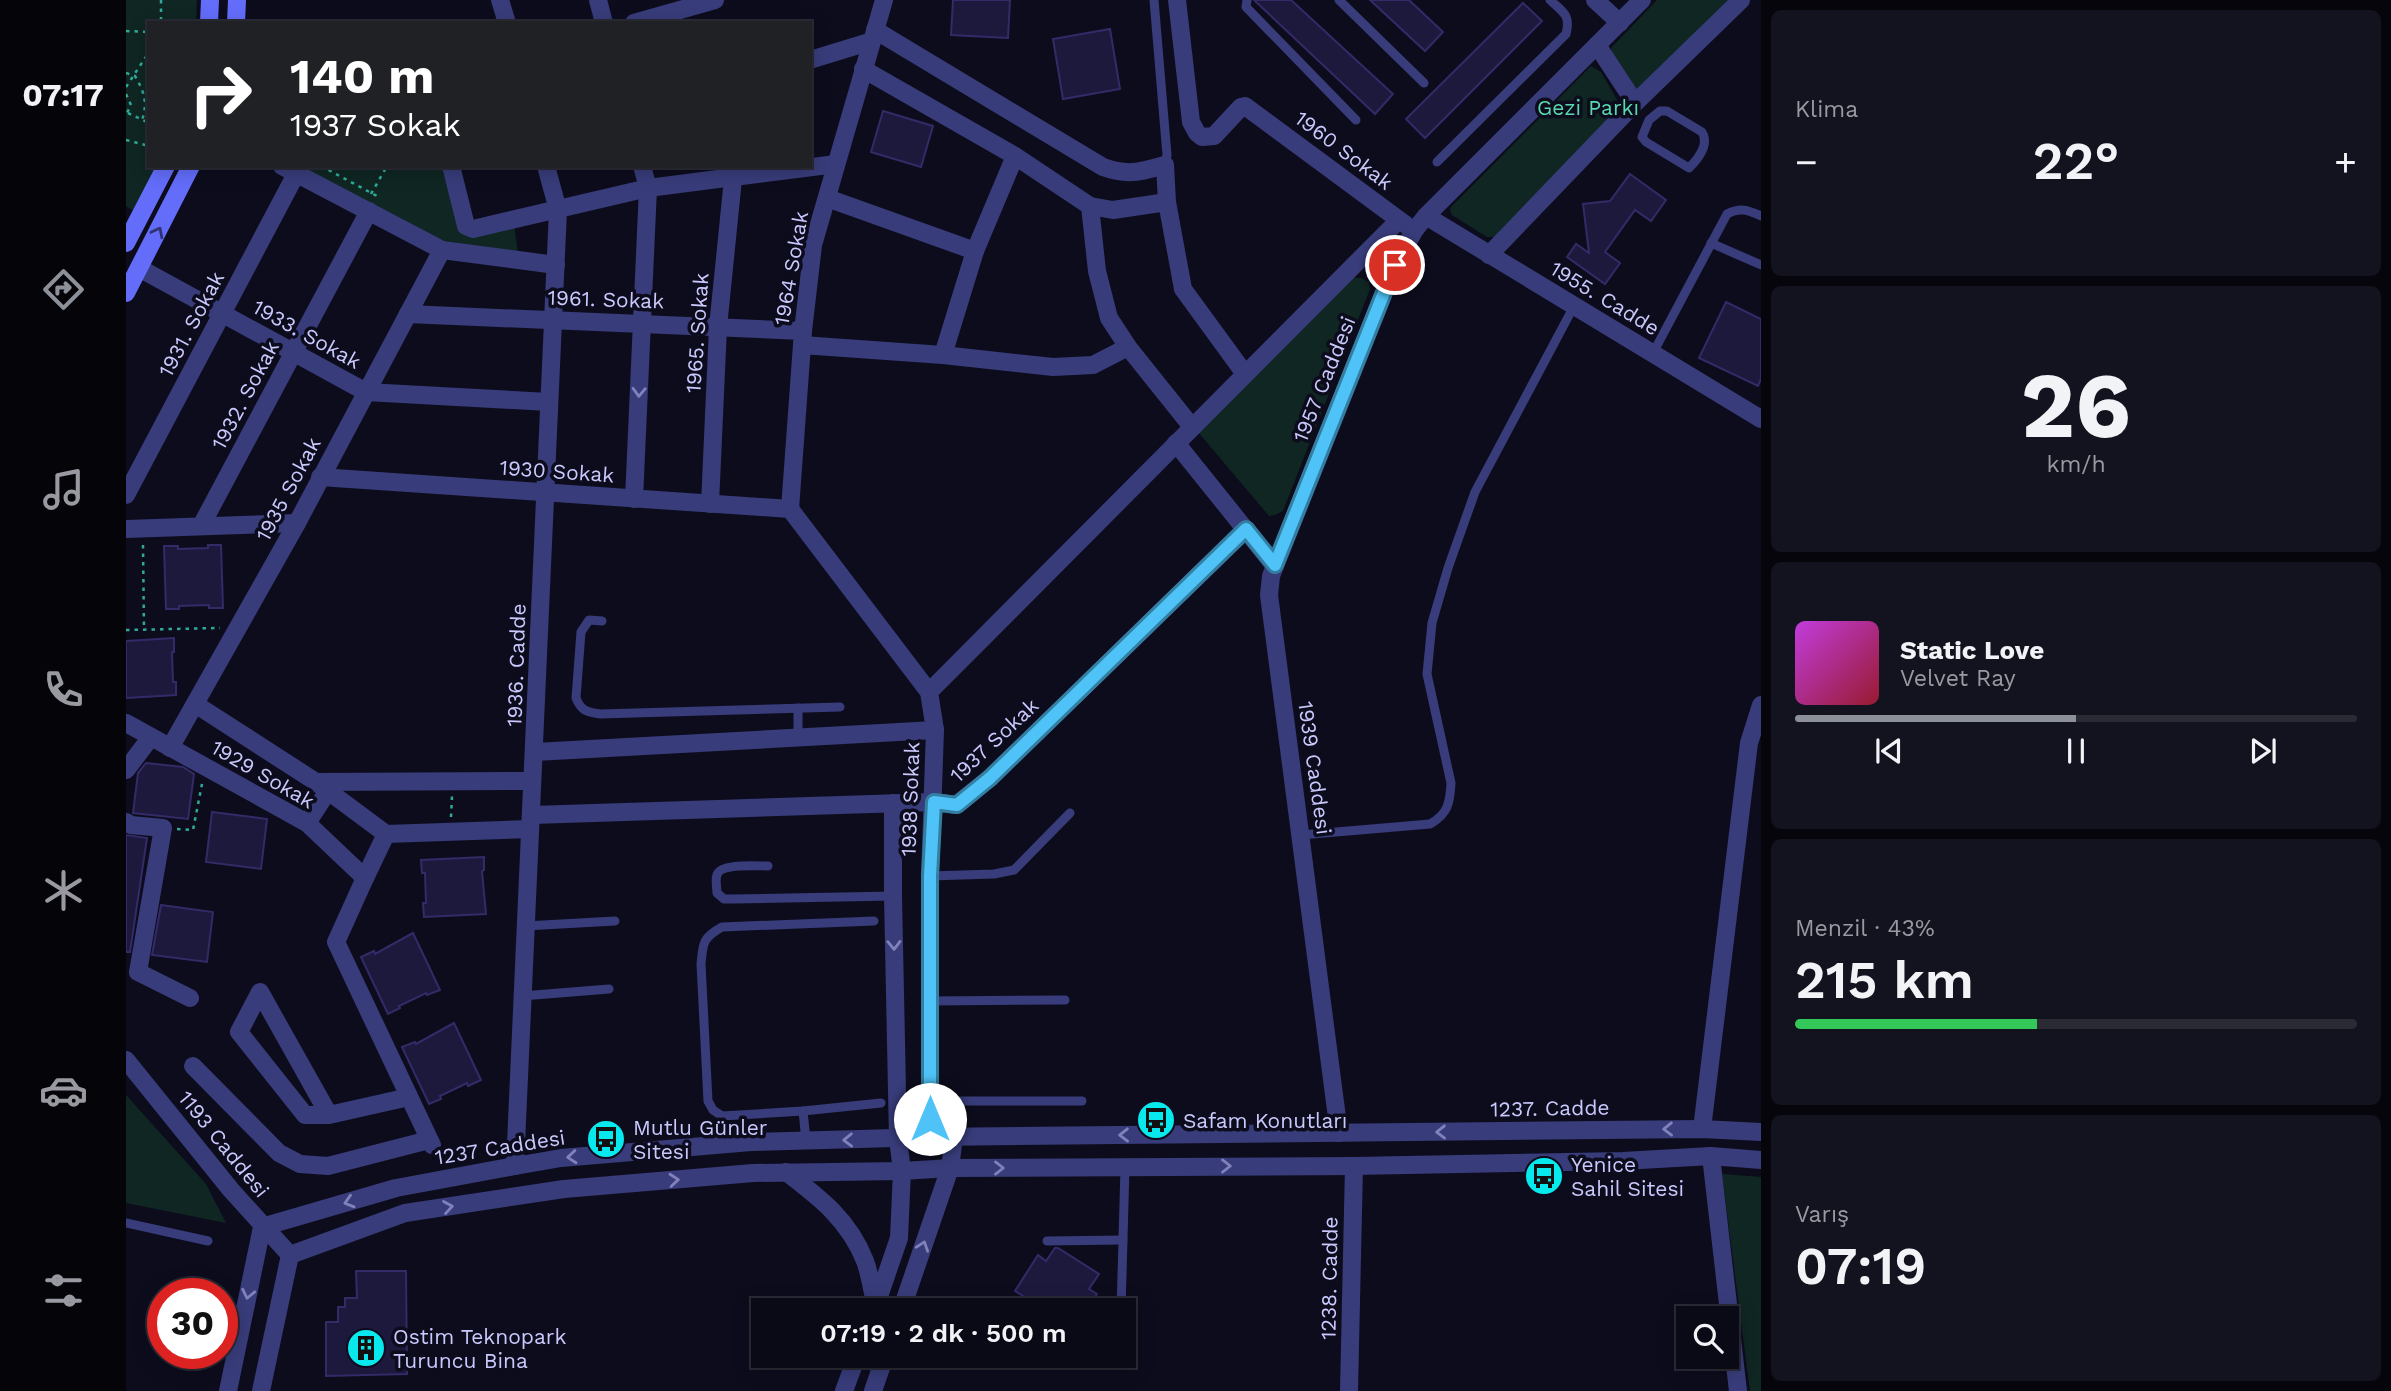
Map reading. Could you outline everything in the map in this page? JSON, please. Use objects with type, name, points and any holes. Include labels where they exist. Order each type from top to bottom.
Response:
[{"type":"main road","points":[[209,21],[210,0]]},
{"type":"main road","points":[[236,21],[237,0]]},
{"type":"main road","points":[[126,243],[165,168]]},
{"type":"main road","points":[[126,293],[190,168]]},
{"type":"street","points":[[500,0],[506,21]]},
{"type":"street","points":[[598,0],[603,21]]},
{"type":"street","points":[[642,21],[716,0]]},
{"type":"street","name":"1964 Sokak","points":[[790,509],[802,338],[813,245],[884,0]]},
{"type":"street","name":"1960 Sokak","points":[[1177,0],[1193,128],[1202,137],[1214,136],[1245,106],[1414,231]]},
{"type":"street","points":[[1595,0],[1620,23]]},
{"type":"street","name":"1957 Caddesi","points":[[1275,565],[1395,265],[1414,231],[1642,0]]},
{"type":"street","points":[[1489,255],[1635,103],[1741,0]]},
{"type":"street","points":[[812,59],[874,35],[1103,167],[1120,173],[1135,173],[1165,165],[1167,202],[1183,289],[1245,374]]},
{"type":"street","points":[[1597,45],[1635,103]]},
{"type":"street","points":[[863,69],[1015,156],[1090,206],[1113,210],[1167,202]]},
{"type":"street","points":[[943,355],[975,251],[1015,156]]},
{"type":"street","points":[[812,166],[836,164]]},
{"type":"street","points":[[452,168],[466,226],[469,228],[731,172],[784,168]]},
{"type":"street","name":"1936. Cadde","points":[[515,1166],[558,210],[547,168]]},
{"type":"street","points":[[634,499],[648,188],[643,168]]},
{"type":"street","points":[[289,170],[442,250],[555,265]]},
{"type":"street","name":"1931. Sokak","points":[[126,495],[222,313],[289,170]]},
{"type":"street","name":"1965. Sokak","points":[[710,503],[718,327],[731,172]]},
{"type":"street","points":[[827,198],[975,251]]},
{"type":"street","points":[[1090,206],[1097,271],[1109,318],[1128,347],[1192,427]]},
{"type":"street","name":"1932. Sokak","points":[[201,526],[366,210]]},
{"type":"street","name":"1955. Cadde","points":[[1426,216],[1761,419]]},
{"type":"street","points":[[929,692],[1399,220]]},
{"type":"street","name":"1935 Sokak","points":[[170,748],[297,523],[442,250]]},
{"type":"street","name":"1933. Sokak","points":[[139,268],[366,392],[549,402]]},
{"type":"street","name":"1961. Sokak","points":[[408,313],[718,327],[1053,368],[1093,365],[1128,347]]},
{"type":"street","points":[[1176,443],[1275,565]]},
{"type":"street","name":"1930 Sokak","points":[[320,477],[790,509]]},
{"type":"street","name":"1938 Sokak","points":[[790,509],[929,692],[935,730],[930,876],[930,1137]]},
{"type":"street","points":[[134,528],[297,523]]},
{"type":"street","name":"1937 Sokak","points":[[386,834],[451,832],[531,822],[893,803],[934,802],[957,805],[990,778],[1246,529]]},
{"type":"street","name":"1939 Caddesi","points":[[1275,565],[1269,582],[1269,595],[1339,1133]]},
{"type":"street","points":[[192,1066],[279,1153],[300,1164],[328,1166],[431,1142],[336,942],[386,834],[322,787],[195,704]]},
{"type":"street","points":[[1702,1129],[1749,743],[1761,705]]},
{"type":"street","name":"1929 Sokak","points":[[126,723],[307,823],[365,878]]},
{"type":"street","points":[[535,752],[935,730]]},
{"type":"street","points":[[126,769],[151,737]]},
{"type":"street","points":[[322,787],[532,782]]},
{"type":"street","points":[[307,823],[322,787]]},
{"type":"street","name":"1938 Sokak","points":[[878,1298],[898,1238],[902,1171],[898,1139],[893,803]]},
{"type":"street","points":[[126,822],[131,825],[163,828],[138,972],[190,998]]},
{"type":"street","points":[[328,1115],[260,992],[239,1032],[305,1115],[328,1115],[409,1097]]},
{"type":"street","name":"1193 Caddesi","points":[[126,1060],[262,1227],[289,1255]]},
{"type":"street","name":"1237. Cadde","points":[[1339,1133],[1702,1129],[1761,1132]]},
{"type":"street","name":"1237 Caddesi","points":[[262,1227],[396,1188],[561,1158],[751,1142],[930,1137],[1339,1133]]},
{"type":"street","points":[[905,1298],[950,1168],[954,1137]]},
{"type":"street","points":[[1711,1156],[1738,1391]]},
{"type":"street","points":[[261,1391],[289,1255],[405,1213],[564,1189],[753,1173],[950,1168],[1354,1166],[1623,1161],[1711,1156],[1761,1160]]},
{"type":"street","name":"1238. Cadde","points":[[1349,1391],[1354,1166]]},
{"type":"street","points":[[786,1172],[818,1196],[848,1227],[865,1262],[873,1298]]},
{"type":"street","points":[[228,1391],[262,1227]]},
{"type":"street","points":[[844,1391],[853,1368]]},
{"type":"street","points":[[873,1391],[881,1368]]},
{"type":"lane","points":[[1154,0],[1167,155],[1165,165]]},
{"type":"lane","points":[[1247,0],[1246,7],[1356,120]]},
{"type":"lane","points":[[1339,0],[1424,83]]},
{"type":"lane","points":[[1437,162],[1566,34],[1569,23],[1566,15],[1550,0]]},
{"type":"lane","points":[[1635,103],[1649,120]]},
{"type":"lane","points":[[1660,111],[1667,111],[1702,132],[1705,144],[1698,159],[1689,168],[1646,142],[1642,137],[1649,120],[1660,111]]},
{"type":"lane","points":[[1653,353],[1727,214],[1736,209],[1749,210],[1761,216]]},
{"type":"lane","points":[[1711,243],[1761,265]]},
{"type":"lane","points":[[1301,835],[1430,824],[1441,818],[1450,800],[1451,783],[1426,674],[1432,623],[1475,492],[1574,306]]},
{"type":"lane","points":[[602,621],[589,620],[581,632],[576,698],[580,708],[587,712],[600,714],[840,707]]},
{"type":"lane","points":[[798,708],[798,737]]},
{"type":"lane","points":[[930,876],[994,874],[1014,870],[1070,813]]},
{"type":"lane","points":[[768,866],[730,867],[721,870],[717,875],[717,893],[724,899],[893,896]]},
{"type":"lane","points":[[525,926],[615,921]]},
{"type":"lane","points":[[874,921],[722,927],[711,933],[703,943],[701,964],[708,1101],[713,1110],[722,1116],[881,1103]]},
{"type":"lane","points":[[522,996],[609,989]]},
{"type":"lane","points":[[930,1001],[1065,1000]]},
{"type":"lane","points":[[930,1101],[1083,1101]]},
{"type":"lane","points":[[803,1111],[806,1141]]},
{"type":"lane","points":[[1121,1298],[1125,1167]]},
{"type":"lane","points":[[126,1223],[208,1241]]},
{"type":"lane","points":[[1047,1241],[1123,1240]]},
{"type":"path","points":[[161,0],[161,21]]},
{"type":"path","points":[[126,31],[147,32]]},
{"type":"path","points":[[126,87],[147,55]]},
{"type":"path","points":[[126,73],[135,76],[143,89],[146,107],[142,120]]},
{"type":"path","points":[[126,94],[131,101],[127,114],[147,122]]},
{"type":"path","points":[[126,140],[147,145]]},
{"type":"path","points":[[366,210],[386,168]]},
{"type":"path","points":[[134,528],[144,630]]},
{"type":"path","points":[[126,630],[238,627]]},
{"type":"path","points":[[163,828],[194,830],[205,767]]},
{"type":"path","points":[[451,832],[452,782]]},
{"type":"green space","points":[[126,0],[197,0],[196,21],[147,21],[147,168],[159,168],[137,213],[126,206]]},
{"type":"green space","name":"Gezi Parkı","points":[[1657,0],[1732,0],[1639,91],[1611,50]]},
{"type":"green space","name":"Gezi Parkı","points":[[1591,66],[1601,72],[1620,105],[1620,111],[1495,237],[1487,237],[1452,215],[1451,207]]},
{"type":"green space","points":[[301,168],[442,168],[460,228],[514,223],[518,255],[439,240]]},
{"type":"green space","points":[[1351,278],[1361,278],[1369,282],[1370,289],[1283,511],[1269,516],[1198,432]]},
{"type":"green space","points":[[126,1095],[206,1184],[226,1223],[126,1203]]},
{"type":"green space","points":[[1722,1174],[1761,1177],[1761,1391],[1750,1391]]},
{"type":"building","points":[[953,0],[1010,0],[1008,38],[951,35]]},
{"type":"building","points":[[1254,0],[1291,0],[1393,94],[1375,114]]},
{"type":"building","points":[[1370,0],[1409,0],[1443,32],[1425,51]]},
{"type":"building","points":[[1523,3],[1542,21],[1425,138],[1406,119]]},
{"type":"building","points":[[1110,29],[1120,89],[1063,99],[1053,39]]},
{"type":"building","points":[[883,111],[933,126],[921,167],[871,152]]},
{"type":"building","points":[[1630,174],[1666,200],[1651,221],[1635,210],[1605,252],[1620,263],[1605,284],[1567,257],[1576,244],[1589,253],[1583,204],[1610,201]]},
{"type":"building","points":[[1726,302],[1761,319],[1761,379],[1758,386],[1699,358]]},
{"type":"building","points":[[208,545],[221,545],[223,608],[209,608],[209,605],[166,609],[164,546],[178,546],[178,549],[208,548]]},
{"type":"building","points":[[174,638],[173,682],[176,682],[176,695],[126,698],[126,641]]},
{"type":"building","points":[[146,763],[183,767],[194,774],[188,819],[133,813],[138,773]]},
{"type":"building","points":[[212,812],[267,819],[261,869],[206,862]]},
{"type":"building","points":[[126,835],[147,838],[130,952],[126,952]]},
{"type":"building","points":[[484,857],[482,871],[486,914],[424,917],[425,873],[422,873],[421,860]]},
{"type":"building","points":[[161,905],[213,912],[207,962],[152,955]]},
{"type":"building","points":[[413,933],[440,990],[427,995],[426,993],[388,1014],[361,957],[374,951],[375,954]]},
{"type":"building","points":[[454,1023],[481,1080],[468,1086],[467,1083],[429,1104],[402,1047],[415,1042],[416,1044]]},
{"type":"building","points":[[1055,1248],[1058,1248],[1099,1274],[1089,1289],[1097,1294],[1094,1298],[1022,1298],[1023,1296],[1015,1291],[1038,1255],[1046,1261]]},
{"type":"building","name":"Ostim Teknopark Turuncu Bina","points":[[356,1271],[406,1271],[407,1374],[326,1376],[326,1322],[338,1322],[338,1307],[345,1307],[345,1298],[357,1298]]},
{"type":"place","name":"Safam Konutları","points":[[1156,1120]]},
{"type":"place","name":"Mutlu Günler Sitesi","points":[[606,1139]]},
{"type":"place","name":"Yenice Sahil Sitesi","points":[[1544,1176]]},
{"type":"place","name":"Ostim Teknopark Turuncu Bina","points":[[366,1348]]},
{"type":"route","points":[[930,1119],[930,876],[934,802],[957,805],[990,778],[1246,529],[1275,565],[1395,265]]}]
